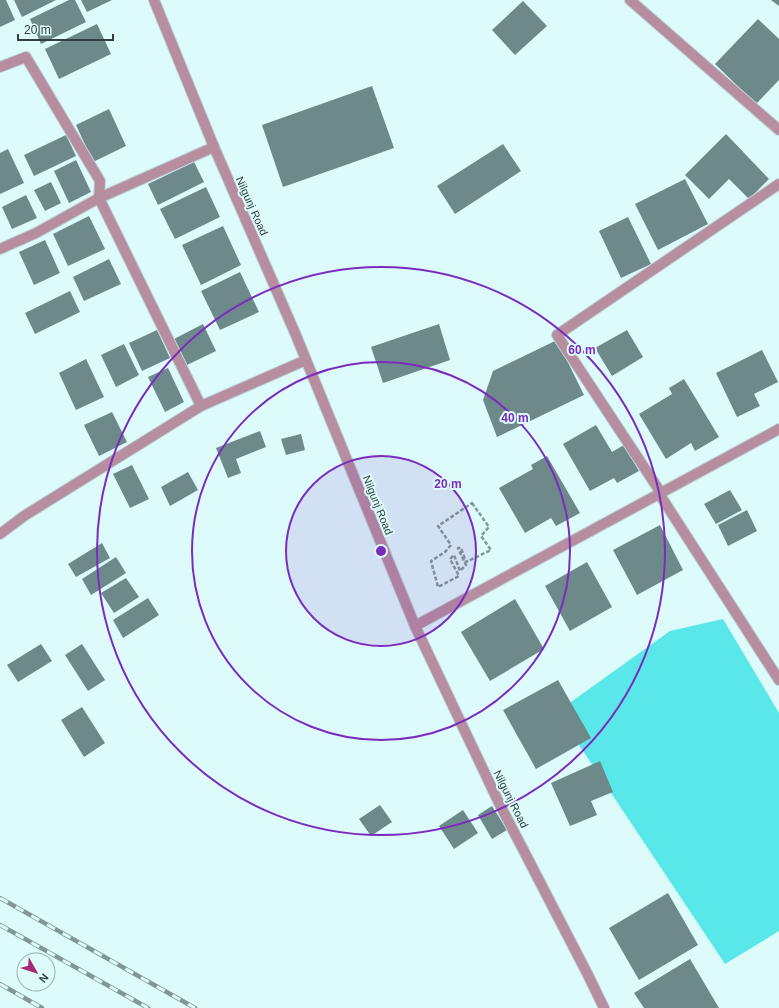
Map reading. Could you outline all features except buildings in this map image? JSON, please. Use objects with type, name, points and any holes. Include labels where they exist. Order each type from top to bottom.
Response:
[{"type":"street","name":"Nilgunj Road","points":[[154,0],[214,147],[306,360],[415,626],[499,803],[604,1008]]},
{"type":"street","points":[[630,0],[779,130]]},
{"type":"street","points":[[0,67],[26,57],[100,181],[99,198],[201,406]]},
{"type":"street","points":[[0,249],[36,233],[99,198],[214,147]]},
{"type":"street","points":[[779,184],[556,335],[661,493],[660,496],[779,680]]},
{"type":"street","points":[[0,534],[24,516],[201,406],[306,360]]},
{"type":"street","points":[[415,626],[779,429]]},
{"type":"path","points":[[472,503],[489,527],[481,536],[491,550],[466,562],[460,548],[458,548],[466,565],[460,571],[454,555],[450,558],[459,576],[438,587],[431,561],[445,552],[451,544],[438,526],[472,503]]},
{"type":"water","points":[[723,619],[779,713],[779,931],[725,964],[557,712],[670,631]]},
{"type":"railway","points":[[0,898],[195,1008]]},
{"type":"railway","points":[[0,925],[148,1008]]},
{"type":"railway","points":[[0,984],[42,1008]]}]
